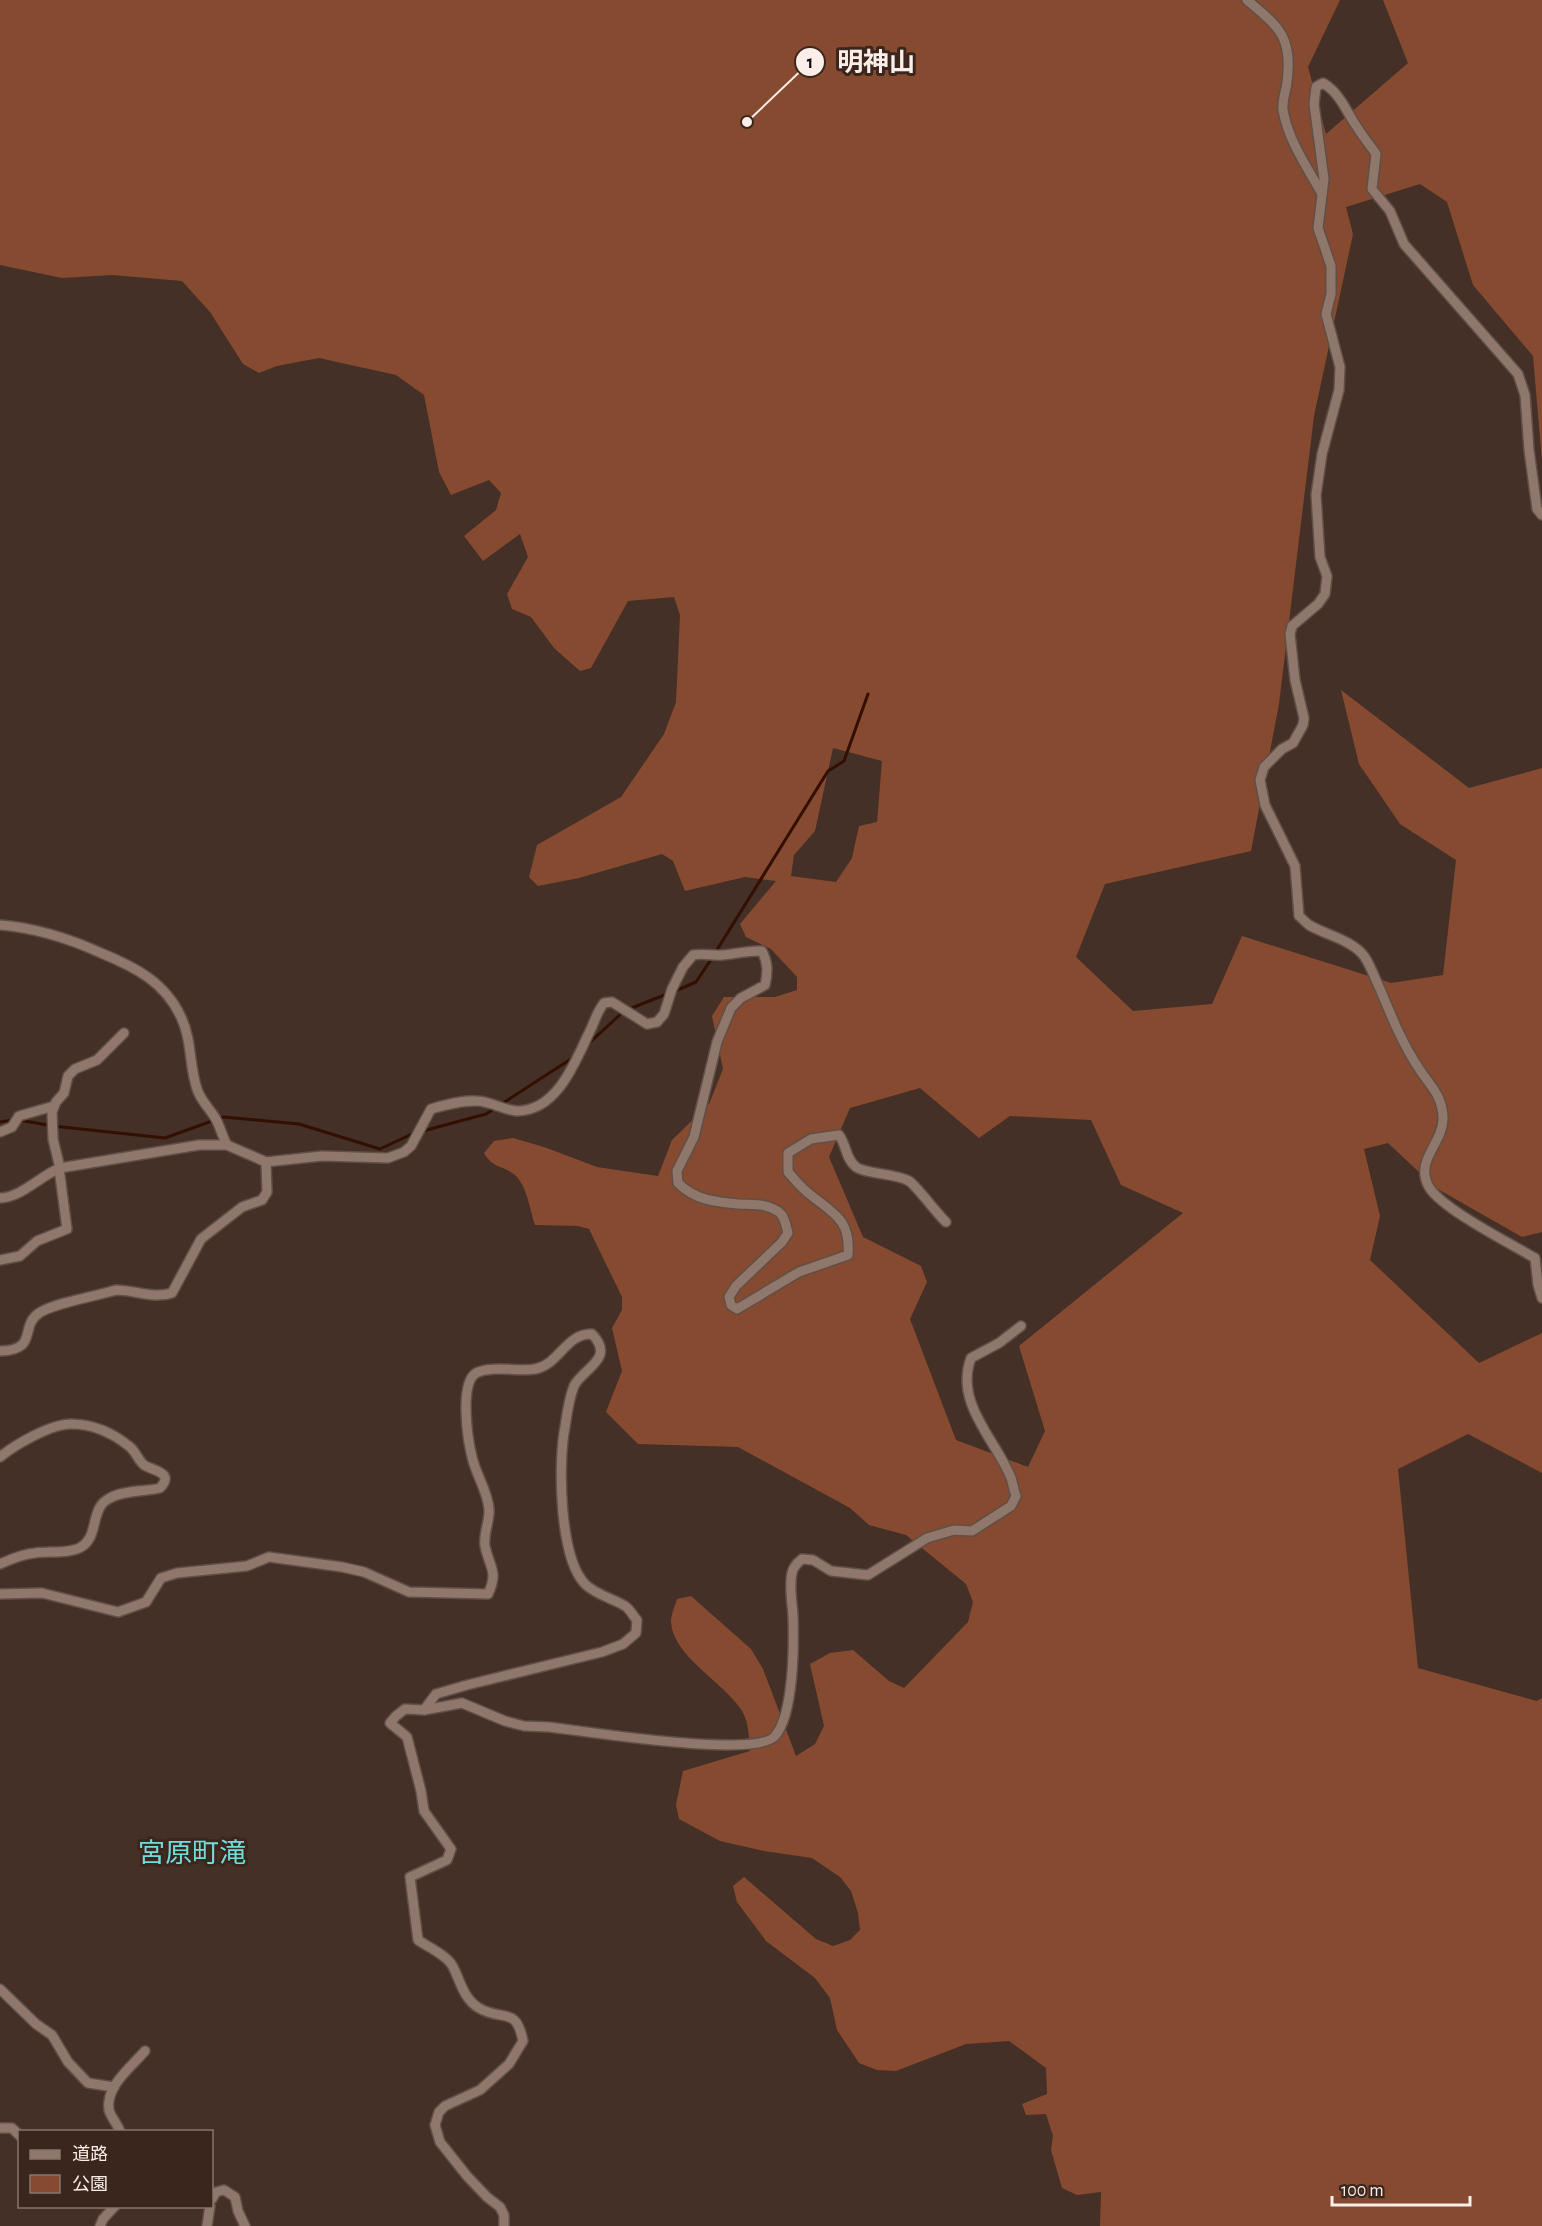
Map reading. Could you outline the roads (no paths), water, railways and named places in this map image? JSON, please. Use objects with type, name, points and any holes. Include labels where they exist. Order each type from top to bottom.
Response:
[{"type":"street","points":[[1247,0],[1275,24],[1282,35],[1289,61],[1287,85],[1282,104],[1288,132],[1322,194]]},
{"type":"street","points":[[1542,515],[1537,509],[1525,395],[1518,374],[1404,244],[1390,211],[1372,189],[1376,154],[1356,127],[1338,96],[1323,83],[1316,87],[1314,104],[1324,179],[1318,228],[1331,266],[1330,294],[1326,314],[1340,367],[1339,390],[1322,454],[1316,495],[1320,557],[1327,576],[1324,594],[1318,604],[1292,626],[1290,646],[1304,718],[1303,726],[1293,743],[1282,749],[1264,767],[1260,780],[1265,805],[1295,866],[1299,916],[1308,924],[1344,941],[1364,955],[1404,1043],[1418,1067],[1436,1089],[1443,1119],[1439,1135],[1426,1159],[1428,1186],[1437,1197],[1479,1226],[1535,1258],[1542,1298]]},
{"type":"street","points":[[0,925],[44,930],[72,939],[137,969],[159,985],[181,1016],[188,1036],[198,1094],[214,1116],[226,1145]]},
{"type":"street","points":[[0,1198],[12,1197],[59,1168],[199,1145],[226,1145],[266,1162],[322,1156],[388,1158],[404,1152],[411,1146],[431,1109],[477,1101],[516,1111],[539,1106],[555,1094],[566,1079],[589,1034],[597,1011],[604,1003],[612,1002],[647,1024],[657,1022],[664,1014],[666,1004],[683,967],[693,955],[703,953],[721,955],[751,950],[762,951],[767,961],[768,973],[765,985],[741,998],[731,1008],[717,1042],[694,1137],[677,1171],[678,1183],[689,1194],[738,1204],[763,1205],[780,1213],[785,1221],[788,1233],[736,1286],[729,1296],[731,1305],[738,1309],[799,1272],[848,1255],[846,1229],[840,1218],[806,1191],[788,1172],[788,1153],[811,1139],[839,1135],[846,1143],[848,1158],[860,1170],[876,1171],[912,1182],[946,1222]]},
{"type":"street","points":[[0,1260],[20,1256],[37,1241],[67,1229],[52,1135],[54,1106],[64,1093],[70,1073],[97,1060],[124,1033]]},
{"type":"street","points":[[0,1132],[12,1126],[19,1116],[54,1106]]},
{"type":"street","points":[[0,1351],[14,1350],[24,1343],[33,1318],[44,1310],[116,1290],[162,1296],[172,1293],[201,1239],[242,1207],[262,1200],[267,1192],[266,1162]]},
{"type":"street","points":[[504,2226],[504,2215],[500,2207],[467,2176],[440,2142],[435,2125],[439,2112],[445,2106],[480,2090],[509,2064],[523,2041],[520,2025],[513,2018],[478,2008],[463,1990],[451,1962],[418,1940],[410,1877],[447,1860],[451,1849],[423,1811],[421,1791],[407,1737],[390,1723],[405,1709],[424,1710],[462,1703],[505,1721],[524,1726],[549,1726],[684,1743],[746,1745],[774,1738],[780,1729],[790,1694],[794,1627],[792,1574],[796,1564],[802,1559],[813,1560],[831,1571],[868,1575],[927,1538],[954,1530],[972,1531],[1011,1506],[1016,1496],[1011,1478],[974,1412],[967,1380],[971,1358],[999,1343],[1021,1326]]},
{"type":"street","points":[[0,1594],[42,1593],[118,1611],[146,1602],[161,1578],[177,1573],[247,1566],[269,1557],[364,1572],[409,1592],[488,1593],[494,1582],[494,1573],[485,1545],[489,1509],[472,1458],[467,1416],[466,1395],[472,1379],[477,1373],[504,1369],[536,1369],[545,1365],[575,1337],[592,1334],[597,1339],[600,1353],[597,1362],[574,1385],[562,1443],[563,1514],[578,1576],[588,1586],[627,1607],[637,1620],[636,1633],[623,1644],[602,1652],[436,1694],[424,1710]]},
{"type":"street","points":[[0,1456],[57,1425],[85,1424],[98,1428],[130,1447],[144,1465],[161,1473],[164,1483],[160,1488],[111,1497],[100,1504],[92,1537],[79,1549],[34,1553],[0,1563]]},
{"type":"street","points":[[0,1989],[36,2024],[52,2035],[69,2062],[88,2083],[114,2087]]},
{"type":"street","points":[[119,2130],[110,2112],[109,2099],[114,2087],[145,2051]]},
{"type":"street","points":[[0,2128],[12,2128],[18,2134]]},
{"type":"street","points":[[213,2197],[216,2192],[224,2190],[235,2197],[245,2226]]},
{"type":"street","points":[[100,2226],[113,2208]]},
{"type":"street","points":[[207,2226],[210,2208]]},
{"type":"waterway","points":[[715,953],[828,771],[844,761],[868,694]]},
{"type":"waterway","points":[[673,992],[696,982],[712,958]]},
{"type":"waterway","points":[[629,1009],[667,994]]},
{"type":"waterway","points":[[588,1044],[623,1012]]},
{"type":"waterway","points":[[423,1131],[486,1114],[574,1057]]},
{"type":"waterway","points":[[19,1120],[165,1138],[223,1117],[299,1124],[380,1149],[414,1133]]},
{"type":"waterway","points":[[0,1122],[13,1120]]},
{"type":"place","name":"明神山","points":[[747,122]]},
{"type":"district","name":"宮原町滝","points":[[192,1853]]}]
